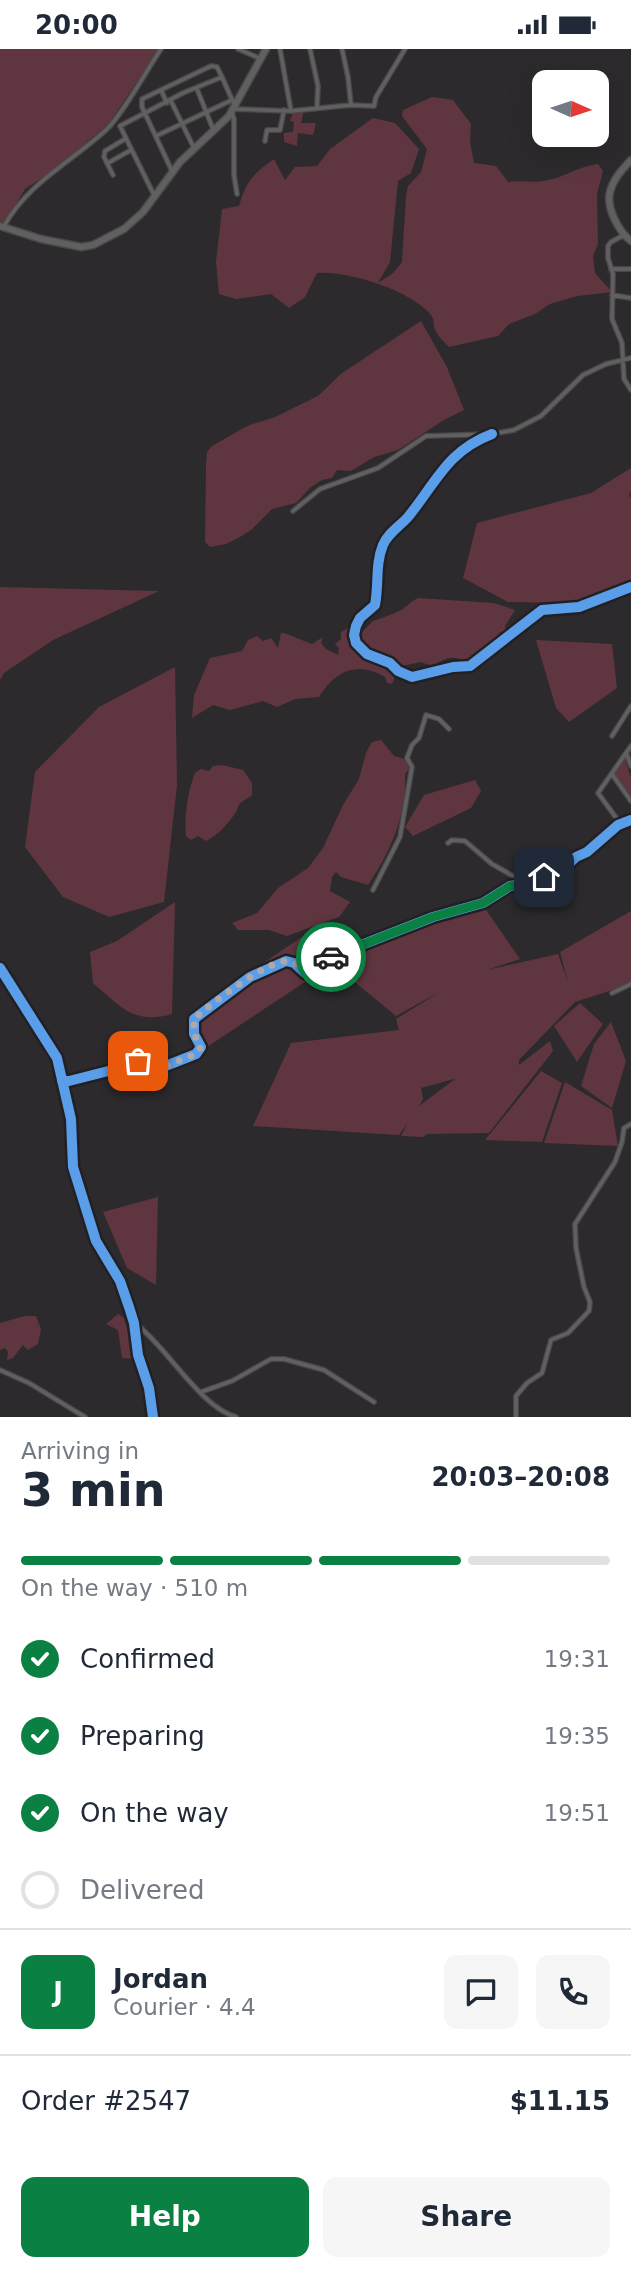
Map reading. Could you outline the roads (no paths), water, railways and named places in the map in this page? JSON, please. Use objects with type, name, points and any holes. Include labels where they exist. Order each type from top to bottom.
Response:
[{"type":"street","points":[[161,49],[108,128],[70,161],[40,181],[14,208],[2,226],[69,246],[93,245],[124,229],[143,212],[172,171],[214,131],[233,107],[266,49]]},
{"type":"street","points":[[238,49],[259,58]]},
{"type":"street","points":[[280,49],[291,111]]},
{"type":"street","points":[[310,49],[318,86],[317,107]]},
{"type":"street","points":[[342,49],[351,105]]},
{"type":"street","points":[[156,136],[207,113],[233,107],[291,111],[317,107],[374,106],[376,97],[405,49]]},
{"type":"street","points":[[172,171],[145,113],[142,99],[211,66],[217,67],[233,107],[234,175],[237,194]]},
{"type":"street","points":[[154,195],[120,126],[183,93],[222,77]]},
{"type":"street","points":[[197,89],[214,131]]},
{"type":"street","points":[[161,90],[194,149]]},
{"type":"street","points":[[265,141],[267,130],[281,130],[284,110]]},
{"type":"street","points":[[113,175],[105,151],[125,139]]},
{"type":"street","points":[[108,164],[131,150]]},
{"type":"street","points":[[631,160],[618,174],[609,195],[614,218],[631,241]]},
{"type":"street","points":[[624,235],[608,246],[608,258],[611,269],[612,319],[622,343],[624,379],[631,390]]},
{"type":"street","points":[[611,269],[631,269]]},
{"type":"street","points":[[612,295],[631,297]]},
{"type":"street","points":[[293,511],[320,489],[378,468],[426,436],[492,434],[514,430],[532,422],[581,377],[597,368],[631,358]]},
{"type":"street","points":[[492,434],[479,439],[444,465],[408,517],[384,541],[378,562],[375,605],[360,618],[354,635],[362,649],[412,677],[453,667],[470,666],[542,610],[579,607],[631,587]]},
{"type":"street","points":[[612,736],[631,706]]},
{"type":"street","points":[[373,890],[400,837],[412,767],[407,758],[412,745],[419,738],[426,715],[439,719],[449,729]]},
{"type":"street","points":[[620,823],[598,793],[631,746]]},
{"type":"street","points":[[627,755],[631,766]]},
{"type":"street","points":[[612,774],[631,801]]},
{"type":"street","points":[[62,1081],[132,1065],[150,1046],[157,1050],[163,1067],[196,1054],[201,1047],[194,1034],[194,1019],[250,977],[286,961],[294,963],[305,973],[312,973],[328,958],[409,926],[483,903],[506,888],[534,882],[566,867],[620,823],[631,820]]},
{"type":"street","points":[[448,843],[452,840],[465,841],[492,864],[513,876],[516,885]]},
{"type":"street","points":[[0,968],[54,1050],[71,1119],[73,1167],[96,1241],[120,1281],[134,1323],[138,1355],[149,1388],[152,1417]]},
{"type":"street","points":[[612,993],[631,983]]},
{"type":"street","points":[[516,1417],[516,1396],[527,1383],[542,1373],[551,1340],[568,1333],[589,1311],[588,1295],[576,1248],[575,1224],[615,1162],[624,1128],[631,1124]]},
{"type":"street","points":[[134,1323],[201,1392],[223,1411],[236,1417]]},
{"type":"street","points":[[201,1392],[232,1381],[271,1359],[284,1359],[324,1370],[374,1402]]},
{"type":"street","points":[[0,1370],[29,1383],[81,1416]]}]
